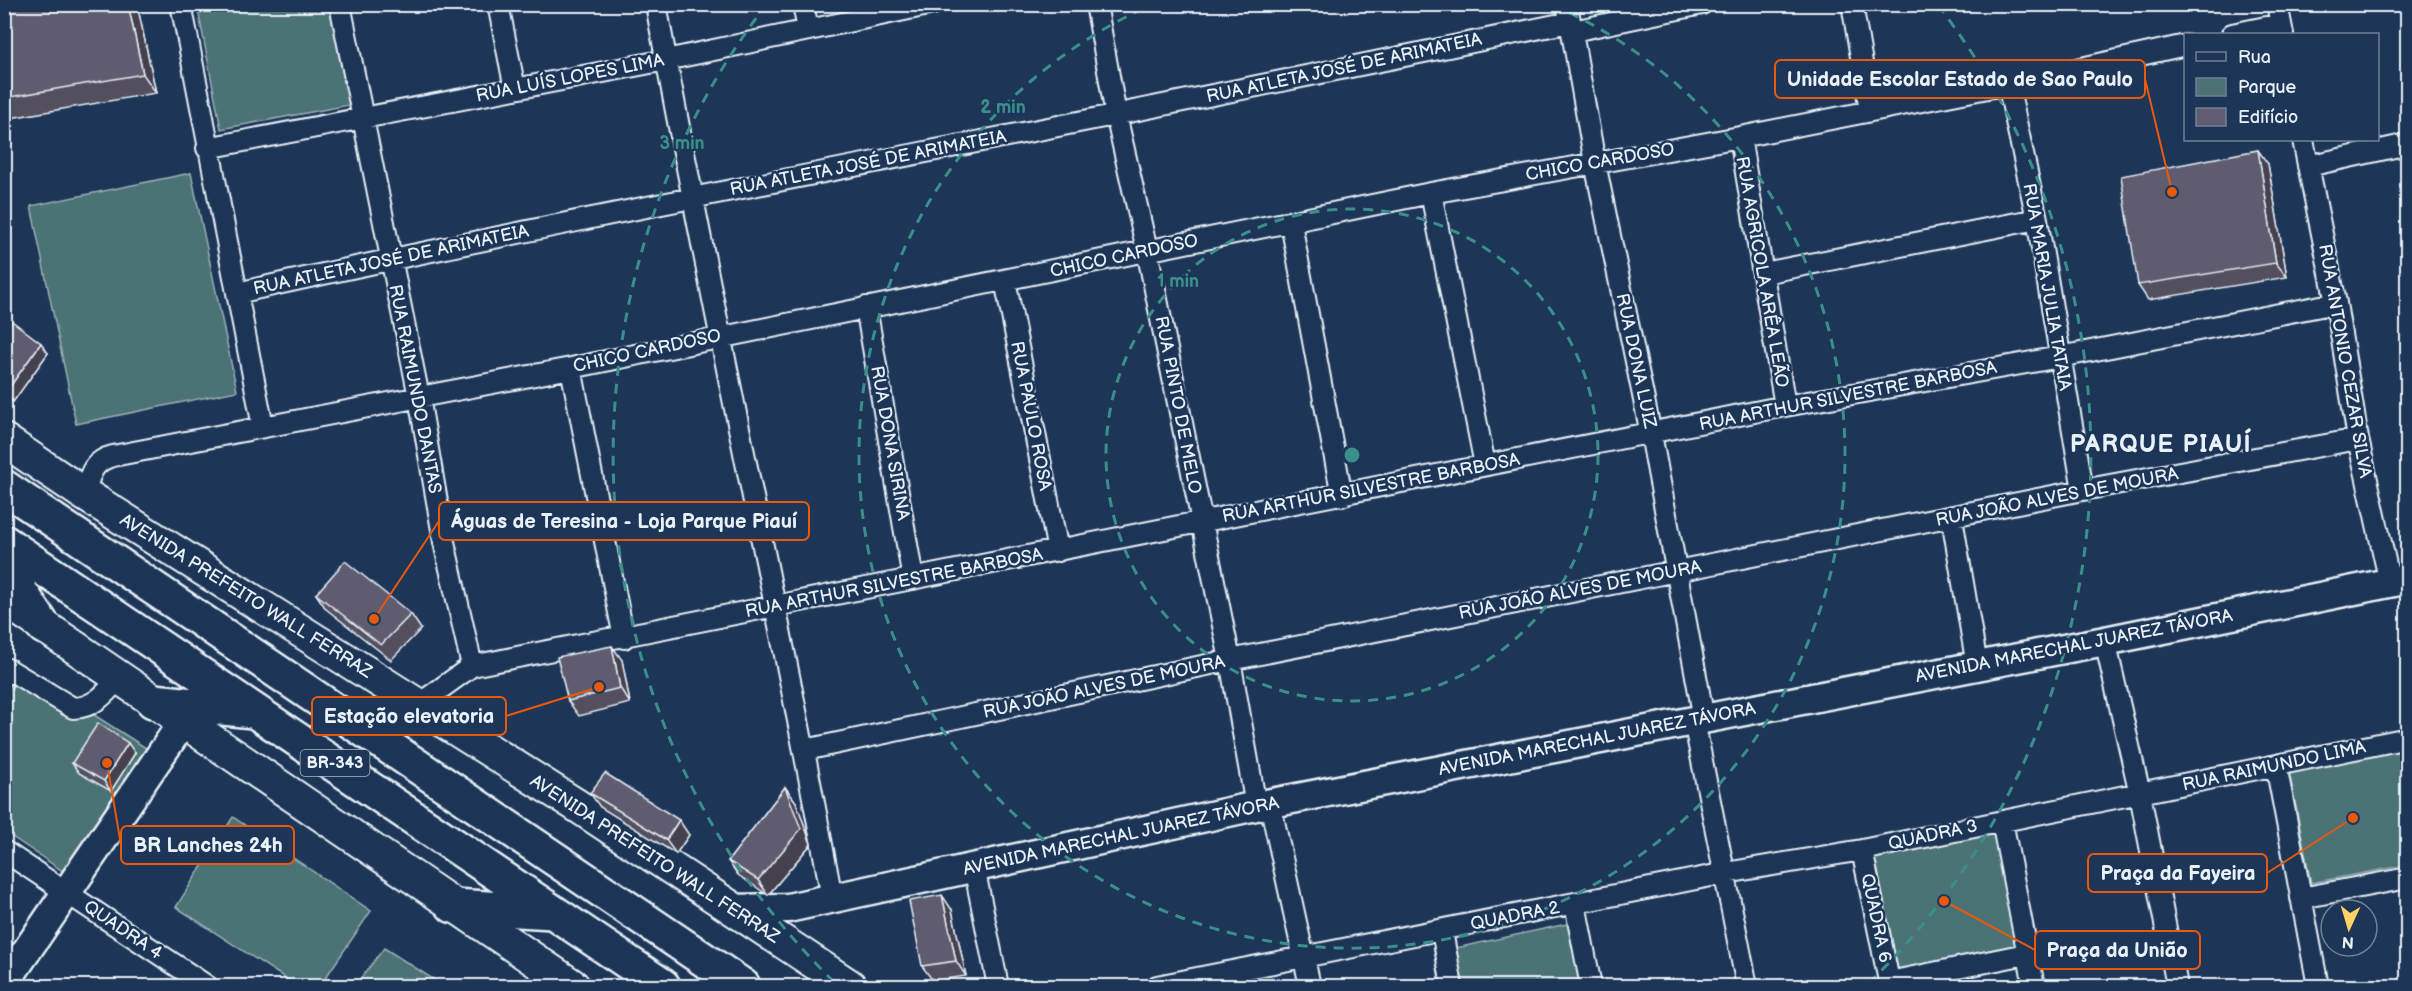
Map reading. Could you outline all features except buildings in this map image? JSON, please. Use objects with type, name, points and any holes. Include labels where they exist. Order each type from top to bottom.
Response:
[{"type":"highway","name":"BR-343","points":[[4,487],[743,987]]},
{"type":"highway","name":"BR-343","points":[[4,542],[663,987]]},
{"type":"highway","points":[[4,567],[44,627]]},
{"type":"highway","points":[[153,701],[257,711]]},
{"type":"highway","points":[[453,906],[554,912]]},
{"type":"main road","name":"AVENIDA PREFEITO WALL FERRAZ","points":[[4,440],[84,494],[576,805],[850,987]]},
{"type":"main road","points":[[4,599],[573,987]]},
{"type":"street","points":[[181,4],[207,148],[263,427]]},
{"type":"street","name":"RUA RAIMUNDO DANTAS","points":[[340,4],[418,397],[444,542],[472,666]]},
{"type":"street","points":[[498,4],[515,89]]},
{"type":"street","points":[[656,4],[692,197],[805,750],[832,898]]},
{"type":"street","points":[[803,4],[808,30]]},
{"type":"street","name":"RUA LUÍS LOPES LIMA","points":[[207,148],[666,60],[933,4]]},
{"type":"street","name":"RUA PINTO DE MELO","points":[[1096,4],[1116,115],[1147,250],[1230,660],[1263,804],[1305,957],[1310,987]]},
{"type":"street","name":"RUA ATLETA JOSÉ DE ARIMATEIA","points":[[237,293],[692,197],[1116,115],[1570,19],[1702,4]]},
{"type":"street","points":[[1852,4],[1870,110]]},
{"type":"street","name":"RUA DONA LUIZ","points":[[1570,19],[1595,163],[1651,434],[1747,987]]},
{"type":"street","points":[[2236,33],[2280,21]]},
{"type":"street","name":"CHICO CARDOSO","points":[[84,494],[92,467],[101,459],[571,368],[1431,193],[1740,137],[2007,84],[2184,45]]},
{"type":"street","name":"RUA MARIA JULIA TATAIA","points":[[2007,84],[2037,219],[2083,490]]},
{"type":"street","name":"RUA AGRICOLA ARÊA LEÃO","points":[[1740,137],[1785,406]]},
{"type":"street","name":"RUA ANTONIO CEZAR SILVA","points":[[2303,141],[2336,303],[2358,439],[2399,581]]},
{"type":"street","points":[[2308,166],[2408,144]]},
{"type":"street","points":[[1431,193],[1485,465]]},
{"type":"street","points":[[1764,273],[2037,219]]},
{"type":"street","points":[[1291,223],[1342,496]]},
{"type":"street","name":"RUA PAULO ROSA","points":[[1005,280],[1058,551]]},
{"type":"street","name":"RUA ARTHUR SILVESTRE BARBOSA","points":[[418,705],[472,666],[1342,496],[1485,465],[1785,406],[2060,357],[2336,303]]},
{"type":"street","name":"RUA DONA SIRINA","points":[[866,307],[914,579]]},
{"type":"street","points":[[571,368],[624,638]]},
{"type":"street","name":"RUA JOÃO ALVES DE MOURA","points":[[805,750],[1230,660],[1952,518],[2083,490],[2358,439]]},
{"type":"street","points":[[1952,518],[1977,666]]},
{"type":"street","name":"AVENIDA MARECHAL JUAREZ TÁVORA","points":[[731,909],[788,908],[1263,804],[1977,666],[2399,581]]},
{"type":"street","points":[[2104,641],[2140,794],[2177,987]]},
{"type":"street","points":[[4,675],[8,669],[73,708],[84,708],[104,696],[118,678]]},
{"type":"street","points":[[4,984],[183,722]]},
{"type":"street","name":"RUA RAIMUNDO LIMA","points":[[2140,794],[2408,738]]},
{"type":"street","points":[[2276,765],[2318,987]]},
{"type":"street","name":"QUADRA 3","points":[[1726,873],[1862,850],[2140,794]]},
{"type":"street","points":[[2002,821],[2034,987]]},
{"type":"street","name":"QUADRA 6","points":[[1862,850],[1889,984]]},
{"type":"street","points":[[4,851],[68,893]]},
{"type":"street","points":[[974,867],[998,987]]},
{"type":"street","name":"QUADRA 2","points":[[1157,987],[1726,873]]},
{"type":"street","points":[[2301,898],[2408,878]]},
{"type":"street","name":"QUADRA 4","points":[[68,893],[207,987]]},
{"type":"street","points":[[1575,904],[1592,987]]},
{"type":"street","points":[[771,936],[788,908]]},
{"type":"street","points":[[1442,931],[1452,987]]},
{"type":"street","points":[[1889,984],[2026,954]]},
{"type":"green space","points":[[197,5],[329,5],[349,105],[221,129]]},
{"type":"green space","points":[[191,173],[237,391],[76,424],[31,206]]},
{"type":"green space","points":[[22,669],[149,750],[64,872],[5,832],[5,694]]},
{"type":"green space","points":[[2404,750],[2408,768],[2407,865],[2311,883],[2289,772]]},
{"type":"green space","points":[[233,817],[371,911],[320,986],[297,986],[176,907]]},
{"type":"green space","points":[[1995,828],[2018,949],[1895,974],[1870,853]]},
{"type":"green space","points":[[1567,924],[1581,986],[1459,986],[1451,949]]},
{"type":"green space","points":[[384,948],[444,986],[355,986]]},
{"type":"place","name":"Unidade Escolar Estado de Sao Paulo","points":[[2172,192]]},
{"type":"place","name":"Águas de Teresina - Loja Parque Piauí","points":[[374,619]]},
{"type":"place","name":"Estação elevatoria","points":[[599,687]]},
{"type":"place","name":"BR Lanches 24h","points":[[107,763]]},
{"type":"place","name":"Praça da Fayeira","points":[[2353,818]]},
{"type":"place","name":"Praça da União","points":[[1944,901]]},
{"type":"district","name":"PARQUE PIAUÍ","points":[[2161,444]]}]
